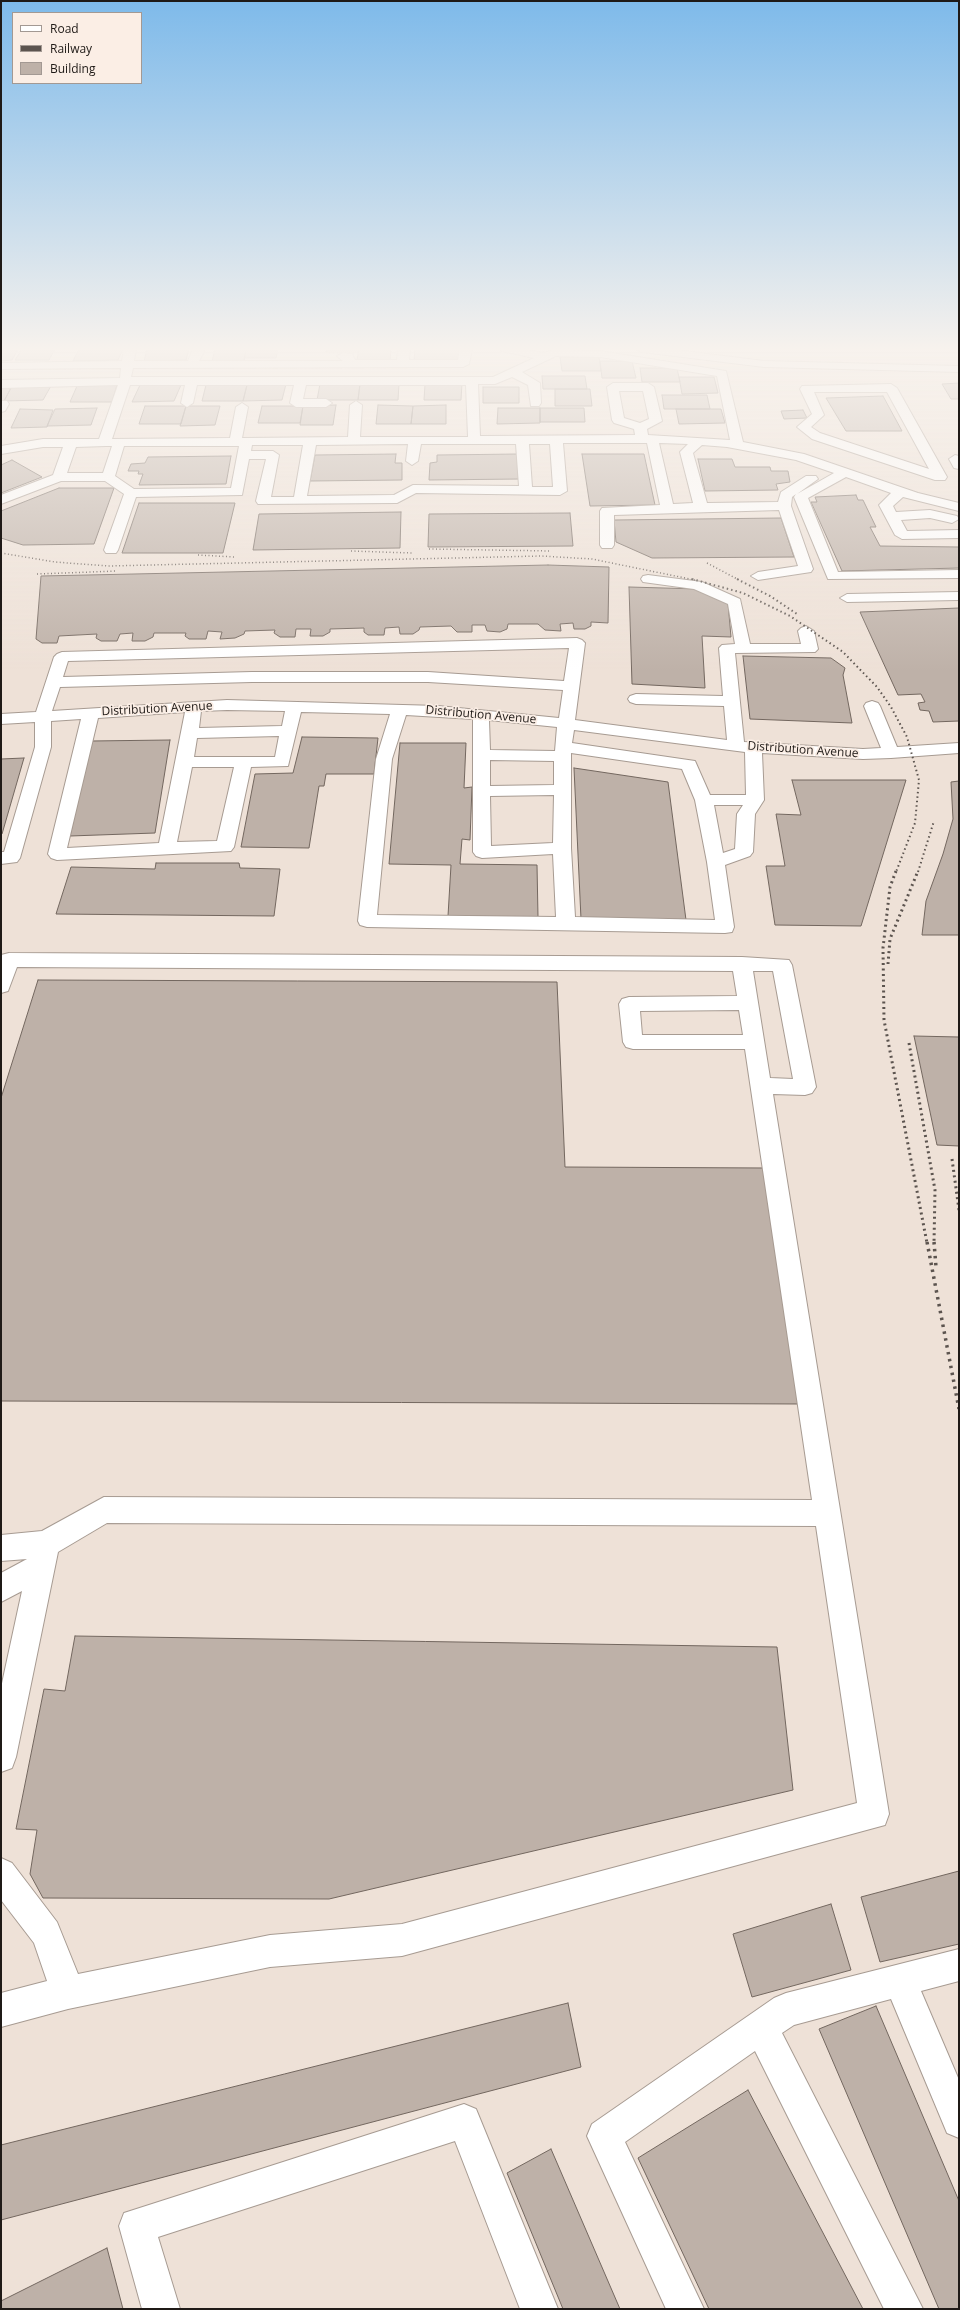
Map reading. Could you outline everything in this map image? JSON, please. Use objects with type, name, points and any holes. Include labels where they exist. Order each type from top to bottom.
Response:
[{"type":"street","points":[[59,477],[66,457]]},
{"type":"street","points":[[108,477],[114,457]]},
{"type":"street","points":[[1,500],[59,477],[108,477],[131,493],[237,492],[244,457]]},
{"type":"street","points":[[273,457],[263,501],[397,499],[413,489],[530,494],[560,491],[557,457]]},
{"type":"street","points":[[300,501],[307,457]]},
{"type":"street","points":[[412,461],[413,457]]},
{"type":"street","points":[[524,457],[530,494]]},
{"type":"street","points":[[652,457],[667,508]]},
{"type":"street","points":[[687,457],[701,507]]},
{"type":"street","points":[[799,457],[900,492],[959,507]]},
{"type":"street","points":[[879,457],[940,477]]},
{"type":"street","points":[[929,457],[940,477],[932,501]]},
{"type":"street","points":[[758,576],[806,569],[784,506],[786,495],[829,467]]},
{"type":"street","points":[[844,472],[802,497],[833,576],[959,574]]},
{"type":"street","points":[[900,492],[886,505],[902,534],[959,534]]},
{"type":"street","points":[[111,550],[131,493]]},
{"type":"street","points":[[607,545],[607,511],[701,507],[784,506]]},
{"type":"street","points":[[892,516],[930,514],[959,520]]},
{"type":"street","points":[[648,579],[697,585],[735,602],[743,648]]},
{"type":"street","points":[[847,598],[959,596]]},
{"type":"street","points":[[716,862],[744,852],[746,814],[755,800],[744,747],[732,701],[727,648],[810,649],[806,631]]},
{"type":"street","points":[[1,858],[11,858],[43,747],[42,715],[55,682],[62,657],[577,643],[563,752],[562,848],[566,923]]},
{"type":"street","points":[[435,648],[417,696],[384,759],[367,921],[566,923],[725,927],[716,862],[704,800],[689,765],[563,752],[481,755]]},
{"type":"street","points":[[248,706],[252,676],[252,652]]},
{"type":"street","points":[[55,682],[252,676],[417,696],[572,686]]},
{"type":"street","name":"Distribution Avenue","points":[[1,719],[42,715],[194,707],[294,707],[417,696],[481,714],[744,747],[863,754],[959,748]]},
{"type":"street","points":[[636,699],[732,701]]},
{"type":"street","points":[[872,706],[891,753]]},
{"type":"street","points":[[167,848],[185,762],[194,707]]},
{"type":"street","points":[[185,762],[282,762],[294,707]]},
{"type":"street","points":[[91,712],[57,854],[167,848],[225,847],[244,762]]},
{"type":"street","points":[[481,714],[482,852],[562,848]]},
{"type":"street","points":[[190,733],[289,731]]},
{"type":"street","points":[[481,791],[563,790]]},
{"type":"street","points":[[704,800],[755,800]]},
{"type":"street","points":[[1,986],[5,961],[782,965],[805,1087],[761,1086]]},
{"type":"street","points":[[1,2010],[68,1992],[270,1952],[402,1940],[874,1814],[742,964]]},
{"type":"street","points":[[749,1003],[629,1004],[633,1042],[755,1042]]},
{"type":"street","points":[[1,1588],[104,1510],[828,1513]]},
{"type":"street","points":[[1,1548],[44,1555]]},
{"type":"street","points":[[1,1757],[44,1555]]},
{"type":"street","points":[[1,1874],[46,1933],[68,1992]]},
{"type":"street","points":[[685,2309],[604,2136],[786,2010],[959,1965]]},
{"type":"street","points":[[900,1980],[959,2122]]},
{"type":"street","points":[[761,2027],[904,2309]]},
{"type":"street","points":[[161,2309],[137,2226],[464,2121],[539,2309]]},
{"type":"building","points":[[148,457],[231,457],[226,484],[139,485],[143,474],[138,474],[139,471],[128,471],[131,464],[145,463]]},
{"type":"building","points":[[315,457],[396,457],[395,463],[402,463],[402,480],[310,481]]},
{"type":"building","points":[[437,457],[519,457],[520,479],[429,480],[430,463],[437,462]]},
{"type":"building","points":[[582,457],[645,457],[655,505],[590,506]]},
{"type":"building","points":[[698,459],[732,459],[735,467],[770,467],[771,471],[788,471],[790,482],[776,484],[778,490],[705,491]]},
{"type":"building","points":[[12,460],[42,477],[1,493],[1,465]]},
{"type":"building","points":[[59,488],[114,488],[94,544],[23,545],[1,538],[1,511]]},
{"type":"building","points":[[856,495],[858,500],[863,500],[876,527],[870,527],[880,546],[959,547],[959,568],[842,571],[811,502],[817,502],[815,497]]},
{"type":"building","points":[[139,503],[235,503],[223,553],[122,553]]},
{"type":"building","points":[[401,512],[400,548],[253,550],[259,514]]},
{"type":"building","points":[[570,513],[573,546],[428,547],[429,514]]},
{"type":"building","points":[[781,518],[794,557],[652,558],[616,542],[614,520]]},
{"type":"building","points":[[548,565],[609,567],[608,623],[591,622],[591,626],[585,629],[574,629],[573,623],[560,624],[561,631],[545,630],[538,624],[508,624],[507,629],[500,632],[487,631],[485,625],[472,625],[472,632],[457,632],[451,626],[420,627],[419,630],[413,634],[400,634],[399,627],[385,628],[384,635],[368,635],[364,632],[364,628],[330,629],[330,632],[323,636],[310,636],[311,629],[296,629],[295,637],[280,637],[274,633],[275,630],[245,631],[244,634],[235,638],[220,639],[222,632],[208,631],[206,639],[189,639],[185,636],[186,633],[154,633],[153,637],[145,641],[132,641],[133,633],[120,634],[117,641],[101,641],[96,638],[97,634],[59,636],[57,643],[42,643],[36,639],[41,576]]},
{"type":"building","points":[[629,587],[699,589],[728,603],[731,637],[702,636],[705,688],[632,684]]},
{"type":"building","points":[[959,608],[959,721],[933,722],[929,711],[920,710],[918,703],[925,702],[921,694],[898,695],[860,612]]},
{"type":"building","points":[[743,656],[831,658],[845,668],[843,675],[852,723],[750,719]]},
{"type":"building","points":[[302,737],[378,738],[374,774],[326,774],[324,786],[319,786],[309,848],[241,847],[255,774],[293,773]]},
{"type":"building","points":[[170,740],[155,833],[70,836],[91,741]]},
{"type":"building","points":[[400,743],[466,743],[464,788],[472,787],[470,840],[462,839],[460,864],[537,865],[538,917],[448,916],[451,865],[389,864]]},
{"type":"building","points":[[24,758],[2,834],[1,834],[1,759]]},
{"type":"building","points":[[574,768],[668,782],[686,920],[581,919]]},
{"type":"building","points":[[792,780],[906,780],[861,926],[775,925],[766,866],[785,866],[776,814],[801,815]]},
{"type":"building","points":[[959,781],[959,935],[922,935],[926,901],[943,854],[953,819],[951,782]]},
{"type":"building","points":[[156,863],[239,863],[240,868],[280,869],[274,916],[56,914],[71,867],[155,869]]},
{"type":"building","points":[[38,980],[557,982],[565,1167],[766,1168],[802,1404],[1,1401],[1,1098]]},
{"type":"building","points":[[914,1036],[959,1037],[959,1146],[937,1145]]},
{"type":"building","points":[[75,1636],[777,1647],[793,1790],[329,1899],[43,1898],[30,1874],[37,1830],[16,1829],[44,1689],[65,1691]]},
{"type":"building","points":[[959,1871],[959,1944],[880,1962],[861,1897]]},
{"type":"building","points":[[831,1904],[851,1970],[752,1997],[733,1934]]},
{"type":"building","points":[[568,2003],[581,2067],[1,2220],[1,2145]]},
{"type":"building","points":[[876,2006],[959,2201],[959,2309],[939,2309],[819,2029]]},
{"type":"building","points":[[748,2090],[863,2309],[709,2309],[638,2158]]},
{"type":"building","points":[[551,2149],[620,2309],[563,2309],[507,2173]]},
{"type":"building","points":[[107,2248],[123,2309],[1,2309],[1,2301]]},
{"type":"railway","points":[[429,549],[551,551]]},
{"type":"railway","points":[[351,551],[412,553]]},
{"type":"railway","points":[[1,553],[55,562],[108,566],[541,556],[592,559],[695,580]]},
{"type":"railway","points":[[198,555],[235,557]]},
{"type":"railway","points":[[707,563],[739,580]]},
{"type":"railway","points":[[37,574],[117,571]]},
{"type":"railway","points":[[692,579],[743,593],[790,616],[843,652],[877,687],[891,707],[907,737],[919,780],[915,823],[896,872]]},
{"type":"railway","points":[[737,579],[770,596],[797,614]]},
{"type":"railway","points":[[918,872],[934,821]]},
{"type":"railway","points":[[896,871],[890,887],[883,948],[884,1020],[927,1243]]},
{"type":"railway","points":[[888,964],[890,939],[918,871]]},
{"type":"railway","points":[[909,1043],[935,1190],[934,1242]]},
{"type":"railway","points":[[952,1159],[959,1210]]},
{"type":"railway","points":[[927,1242],[959,1409]]},
{"type":"railway","points":[[934,1242],[936,1267]]}]
